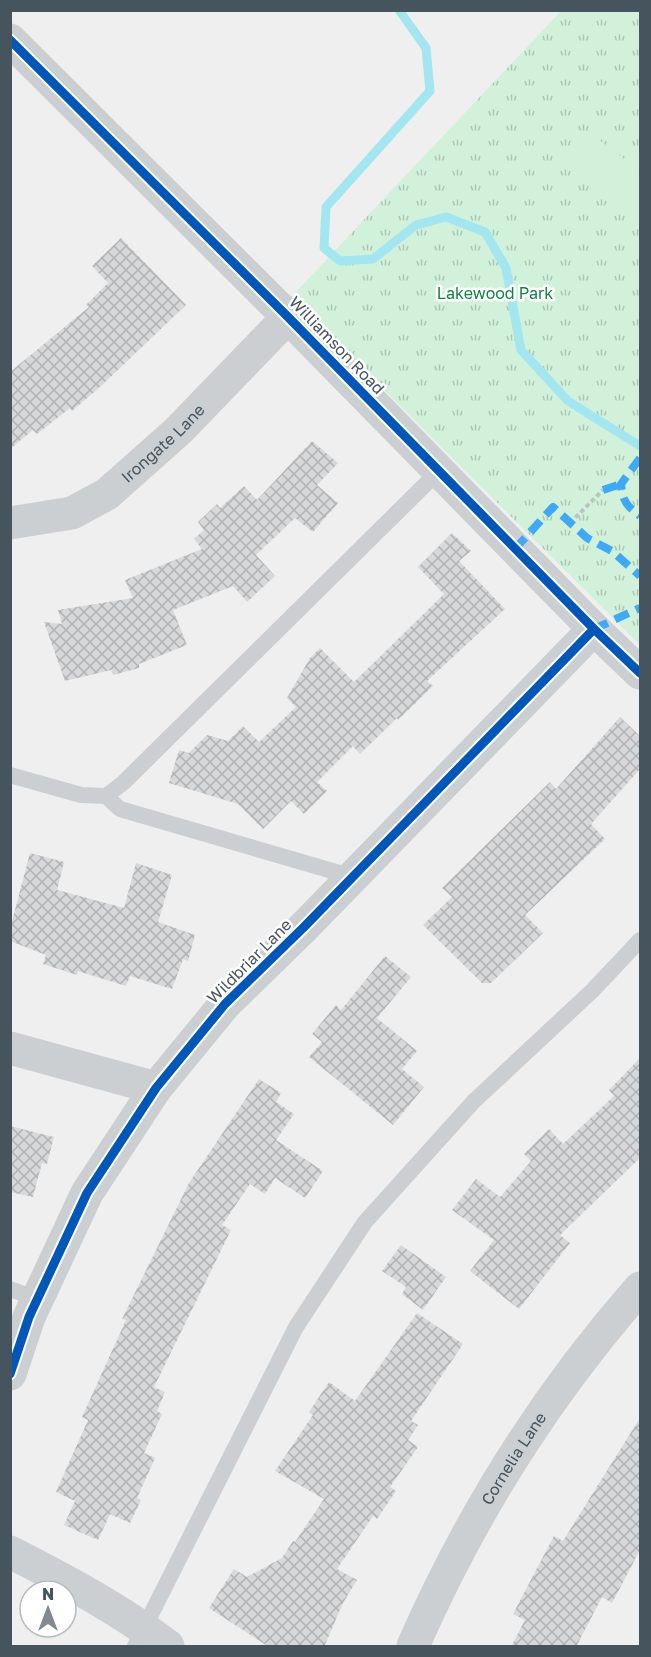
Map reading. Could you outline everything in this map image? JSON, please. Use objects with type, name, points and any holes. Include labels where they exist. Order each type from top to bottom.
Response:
[{"type":"street","name":"Williamson Road","points":[[10,40],[640,673]]},
{"type":"street","name":"Irongate Lane","points":[[10,523],[72,513],[107,494],[178,431],[288,317]]},
{"type":"street","name":"Wildbriar Lane","points":[[10,1374],[29,1317],[24,1294],[156,1088],[225,1004],[594,629]]},
{"type":"street","points":[[10,1048],[156,1088]]},
{"type":"street","name":"Cornelia Lane","points":[[413,1647],[458,1550],[506,1468],[549,1403],[640,1288]]},
{"type":"street","points":[[10,1552],[77,1586],[149,1640]]},
{"type":"lane","points":[[10,775],[81,795],[106,796],[123,783],[439,471]]},
{"type":"lane","points":[[106,796],[120,809],[353,876]]},
{"type":"lane","points":[[149,1640],[296,1327],[365,1222],[474,1101],[592,991],[640,940]]},
{"type":"path","points":[[570,522],[603,490]]},
{"type":"green space","name":"Lakewood Park","points":[[561,11],[640,11],[640,645],[291,297]]},
{"type":"green space","points":[[594,136],[640,171],[640,222],[570,167]]},
{"type":"building","points":[[121,238],[186,305],[72,411],[70,408],[37,434],[33,430],[10,449],[10,372],[89,307],[86,305],[108,283],[92,266]]},
{"type":"building","points":[[312,441],[338,463],[317,485],[338,503],[313,532],[295,518],[256,555],[275,576],[247,602],[233,586],[173,610],[187,645],[139,664],[139,668],[113,675],[111,670],[65,681],[44,622],[62,624],[58,610],[133,598],[125,580],[202,549],[194,539],[204,530],[198,522],[217,504],[220,508],[244,486],[257,500]]},
{"type":"building","points":[[452,533],[471,551],[459,561],[505,609],[427,681],[433,686],[398,720],[397,718],[360,754],[353,746],[317,782],[327,791],[304,814],[291,801],[263,829],[238,804],[169,783],[179,750],[189,753],[207,735],[228,741],[243,726],[259,742],[296,707],[287,698],[310,658],[320,648],[354,682],[444,594],[418,567]]},
{"type":"building","points":[[620,717],[640,736],[640,769],[591,824],[605,839],[525,915],[543,933],[491,983],[482,983],[423,925],[452,897],[442,888],[550,782],[556,789]]},
{"type":"building","points":[[30,853],[64,862],[57,890],[124,908],[136,863],[172,875],[158,922],[195,935],[188,961],[183,959],[172,989],[130,976],[126,986],[78,971],[77,975],[43,964],[46,955],[10,941],[10,929]]},
{"type":"building","points":[[385,956],[411,977],[377,1018],[417,1051],[402,1069],[424,1087],[393,1125],[309,1057],[322,1042],[312,1034],[336,1005],[341,1010]]},
{"type":"building","points":[[640,1058],[640,1158],[560,1235],[570,1243],[519,1309],[470,1271],[494,1240],[452,1210],[476,1179],[500,1197],[531,1161],[524,1154],[549,1129],[563,1144],[614,1096],[609,1090]]},
{"type":"building","points":[[259,1079],[281,1093],[276,1102],[294,1114],[276,1140],[323,1171],[305,1198],[275,1178],[265,1194],[250,1184],[222,1225],[231,1230],[154,1387],[165,1392],[157,1411],[162,1414],[144,1453],[155,1458],[137,1498],[141,1500],[130,1523],[110,1514],[98,1540],[64,1525],[75,1501],[56,1492],[88,1420],[82,1417],[126,1320],[122,1319],[189,1183]]},
{"type":"building","points":[[10,1126],[54,1137],[47,1164],[42,1163],[33,1197],[10,1192]]},
{"type":"building","points":[[401,1245],[446,1277],[423,1310],[402,1294],[406,1287],[382,1271]]},
{"type":"building","points":[[417,1313],[463,1344],[411,1421],[418,1425],[408,1440],[418,1447],[390,1487],[396,1491],[377,1519],[373,1516],[337,1569],[357,1580],[343,1603],[324,1647],[269,1647],[209,1608],[234,1569],[247,1577],[282,1558],[293,1541],[295,1542],[324,1499],[275,1471],[313,1415],[309,1412],[329,1382],[355,1401]]},
{"type":"building","points":[[640,1418],[640,1550],[612,1603],[602,1597],[576,1647],[511,1647],[525,1620],[513,1614],[554,1536],[563,1541]]},
{"type":"waterway","points":[[399,10],[426,48],[430,91],[326,207],[324,248],[340,261],[373,259],[416,225],[446,217],[485,232],[506,268],[521,350],[568,401],[640,446]]},
{"type":"marked path","points":[[640,458],[621,484],[626,503],[640,516]]},
{"type":"marked path","points":[[603,490],[621,484]]},
{"type":"marked path","points":[[515,549],[553,507],[587,538],[612,551],[640,576]]},
{"type":"marked path","points":[[594,629],[640,608]]},
{"type":"cycle path","points":[[10,40],[640,673]]},
{"type":"cycle path","points":[[10,1374],[29,1317],[87,1193],[156,1088],[225,1004],[304,927],[594,629]]}]
